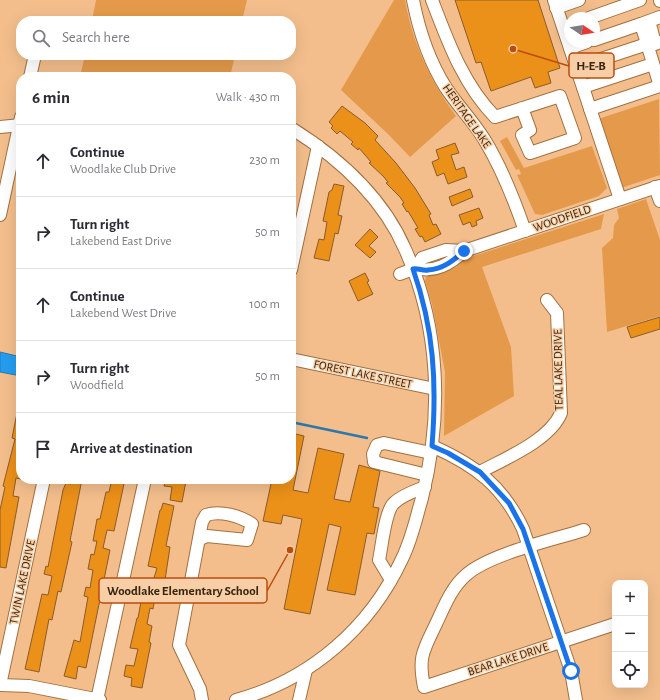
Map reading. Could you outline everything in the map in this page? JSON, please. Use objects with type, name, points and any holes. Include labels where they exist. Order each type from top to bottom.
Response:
[{"type":"street","name":"HERITAGE LAKE","points":[[413,0],[418,24],[436,70],[447,89],[484,138],[500,167],[525,230]]},
{"type":"street","points":[[432,0],[456,62],[480,102],[495,117],[522,108],[560,96],[574,138],[530,153],[522,135],[530,130],[522,108]]},
{"type":"street","points":[[564,21],[555,4],[579,0]]},
{"type":"street","points":[[600,14],[640,0]]},
{"type":"street","points":[[600,38],[650,21]]},
{"type":"street","points":[[650,21],[655,44],[660,42]]},
{"type":"street","points":[[590,109],[660,86],[647,44],[650,21]]},
{"type":"street","points":[[577,67],[647,44]]},
{"type":"street","points":[[570,48],[620,199]]},
{"type":"street","points":[[31,72],[33,60]]},
{"type":"street","points":[[436,70],[456,62]]},
{"type":"street","points":[[583,87],[653,64]]},
{"type":"street","points":[[464,112],[480,102]]},
{"type":"street","points":[[0,127],[16,124]]},
{"type":"street","points":[[236,700],[273,687],[306,670],[340,644],[359,625],[376,604],[392,580],[412,533],[426,481],[432,450],[435,389],[434,364],[430,328],[415,269],[405,248],[377,203],[360,181],[318,146],[296,131]]},
{"type":"street","points":[[0,215],[16,141]]},
{"type":"street","points":[[296,247],[318,146]]},
{"type":"street","points":[[657,187],[660,201]]},
{"type":"street","name":"WOODFIELD","points":[[415,269],[427,271],[450,264],[464,251],[657,187]]},
{"type":"street","points":[[400,274],[415,269]]},
{"type":"street","name":"TEAL LAKE DRIVE","points":[[480,472],[546,435],[556,424],[561,413],[557,313],[547,300]]},
{"type":"street","name":"FOREST LAKE STREET","points":[[296,360],[435,389]]},
{"type":"street","points":[[426,481],[374,462],[373,454],[377,445],[384,443],[448,453],[480,472],[509,503],[523,529],[571,671],[576,700]]},
{"type":"street","points":[[392,580],[379,560],[389,511],[393,504],[426,481]]},
{"type":"street","name":"TWIN LAKE DRIVE","points":[[0,685],[43,484]]},
{"type":"street","points":[[0,685],[29,686],[98,700],[144,484]]},
{"type":"street","points":[[529,547],[584,530]]},
{"type":"street","points":[[200,539],[180,645],[200,689],[202,700]]},
{"type":"street","name":"BEAR LAKE DRIVE","points":[[529,547],[479,566],[466,575],[455,587],[422,654],[420,668],[424,688],[612,625]]},
{"type":"street","points":[[299,700],[306,670]]},
{"type":"shaded area","points":[[96,0],[247,0],[243,16],[93,16]]},
{"type":"shaded area","points":[[394,0],[405,0],[408,16],[424,61],[438,89],[456,116],[410,157],[341,90]]},
{"type":"shaded area","points":[[84,60],[234,60],[231,72],[81,72]]},
{"type":"shaded area","points":[[659,99],[660,175],[621,188],[598,119]]},
{"type":"shaded area","points":[[507,137],[524,168],[592,146],[607,188],[599,196],[542,215],[535,214],[517,175],[521,174],[519,169],[516,170],[500,141]]},
{"type":"shaded area","points":[[646,199],[660,240],[660,316],[607,332],[602,248],[613,238],[614,225],[619,218],[617,209]]},
{"type":"shaded area","points":[[604,214],[601,229],[482,267],[511,347],[514,396],[444,436],[445,372],[432,304],[425,281],[426,277],[456,267],[464,259]]},
{"type":"water","points":[[0,352],[16,356],[16,375],[0,372]]},
{"type":"building","points":[[455,0],[538,0],[560,68],[548,72],[551,83],[535,88],[531,77],[491,91],[481,62],[476,63]]},
{"type":"building","points":[[342,106],[365,123],[378,136],[375,140],[396,163],[415,188],[431,214],[429,215],[433,225],[436,224],[441,234],[425,242],[422,236],[420,237],[415,229],[418,228],[402,204],[404,203],[386,183],[388,182],[369,163],[371,162],[359,148],[358,150],[351,144],[353,142],[340,131],[337,134],[331,128],[333,126],[329,122]]},
{"type":"building","points":[[455,143],[459,153],[451,155],[456,170],[464,167],[467,177],[448,184],[444,173],[437,176],[432,162],[439,159],[436,150]]},
{"type":"building","points":[[334,184],[344,186],[338,215],[342,216],[338,234],[335,233],[329,261],[314,258],[319,239],[324,240],[327,222],[323,221],[329,192],[332,190]]},
{"type":"building","points":[[470,189],[473,197],[452,206],[449,197]]},
{"type":"building","points":[[479,208],[483,218],[476,221],[477,225],[472,227],[470,222],[463,225],[459,215]]},
{"type":"building","points":[[370,229],[378,237],[369,246],[376,252],[370,258],[355,245]]},
{"type":"building","points":[[365,273],[369,281],[367,282],[373,294],[358,301],[349,281]]},
{"type":"building","points":[[660,317],[660,329],[631,338],[627,327]]},
{"type":"building","points":[[16,418],[16,478],[13,496],[19,497],[6,568],[0,567],[0,510],[5,487],[3,486],[15,439],[12,438]]},
{"type":"building","points":[[296,434],[304,436],[296,475]]},
{"type":"building","points":[[318,448],[344,454],[334,499],[350,502],[359,465],[380,471],[373,507],[379,508],[374,534],[367,533],[355,595],[327,590],[341,527],[329,524],[310,614],[284,609],[302,519],[283,515],[281,524],[263,521],[271,484],[294,484],[293,490],[308,493]]},
{"type":"building","points":[[66,484],[81,484],[70,541],[72,542],[61,592],[58,591],[52,620],[49,619],[39,672],[25,669],[42,594],[48,595],[52,576],[44,574],[46,566],[48,567],[63,490]]},
{"type":"building","points":[[111,484],[124,484],[114,531],[107,530],[103,548],[110,550],[86,668],[78,666],[76,679],[64,676],[74,640],[80,642],[88,597],[84,596],[86,587],[90,588],[93,570],[88,569],[91,554],[94,555],[97,541],[93,541],[97,519],[100,519],[106,492],[109,492]]},
{"type":"building","points":[[165,484],[185,484],[182,502],[170,500],[172,487],[164,486]]},
{"type":"building","points":[[163,503],[174,506],[166,546],[170,547],[165,580],[154,578],[157,568],[148,566],[160,510]]},
{"type":"building","points":[[144,585],[157,587],[153,609],[150,608],[147,624],[152,626],[149,642],[151,643],[142,688],[131,686],[132,678],[124,676],[126,665],[134,666],[138,649],[130,648],[138,618]]},
{"type":"waterway","points":[[296,423],[367,438]]},
{"type":"place","name":"H-E-B","points":[[513,49]]},
{"type":"place","name":"Woodlake Elementary School","points":[[290,550]]},
{"type":"route","points":[[464,251],[450,264],[427,271],[416,268],[413,269],[430,328],[434,364],[436,395],[432,446],[448,453],[480,472],[490,480],[509,503],[523,529],[571,671]]}]
